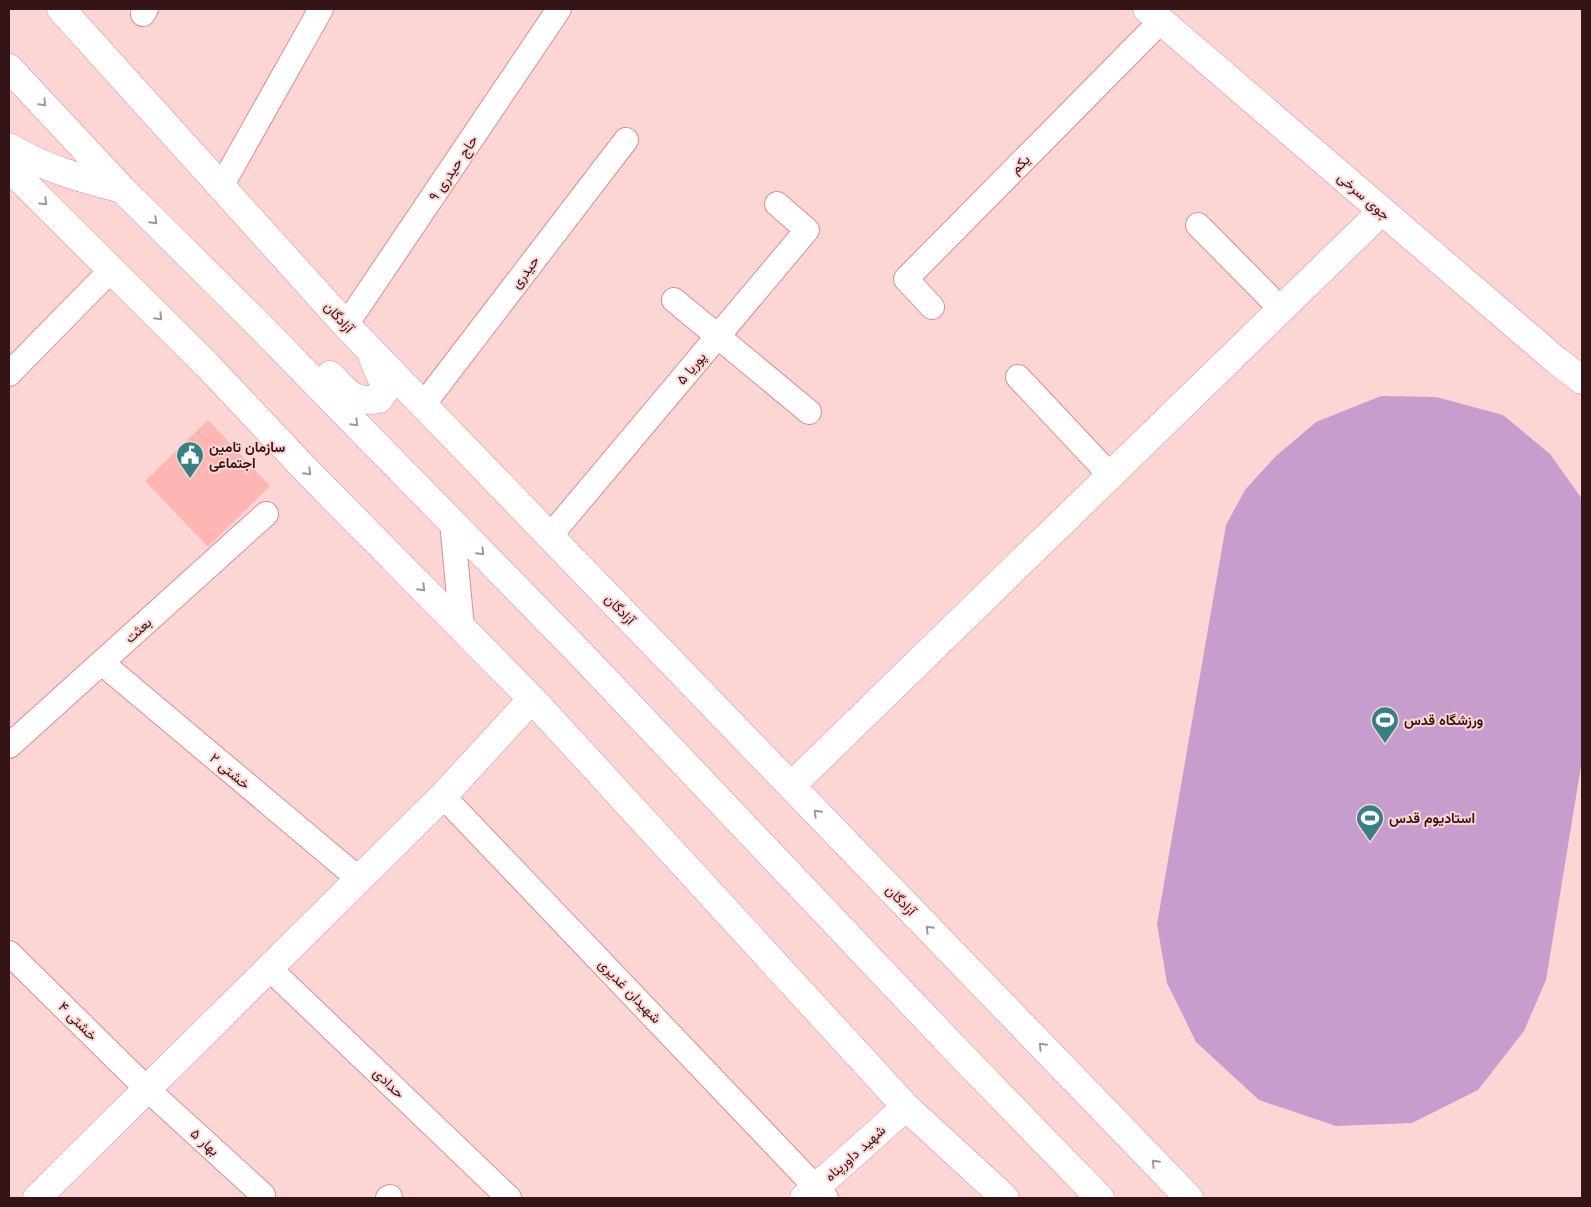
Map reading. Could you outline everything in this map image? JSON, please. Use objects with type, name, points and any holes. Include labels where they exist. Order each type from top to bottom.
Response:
[{"type":"street","name":"آزادگان","points":[[61,9],[222,185],[346,325],[1189,1198]]},
{"type":"street","points":[[222,185],[321,9]]},
{"type":"street","name":"حاج حیدری ۹","points":[[346,325],[559,9]]},
{"type":"street","name":"جوی سرخی","points":[[1154,15],[1557,361],[1582,380]]},
{"type":"street","name":"یکم","points":[[932,307],[906,280],[1154,15]]},
{"type":"street","points":[[9,68],[122,189],[577,650],[960,1054],[1100,1198]]},
{"type":"street","name":"حیدری","points":[[423,405],[626,140]]},
{"type":"street","points":[[9,148],[22,156],[71,175],[122,189]]},
{"type":"street","points":[[9,168],[112,269],[532,699],[906,1107],[1005,1198]]},
{"type":"street","name":"پوریا ۵","points":[[550,536],[807,230],[777,204]]},
{"type":"street","points":[[791,786],[1382,211]]},
{"type":"street","points":[[1198,225],[1281,309]]},
{"type":"street","points":[[9,374],[112,269]]},
{"type":"street","points":[[208,275],[240,291],[353,397],[364,402],[379,399],[386,389],[383,377],[369,348]]},
{"type":"street","points":[[674,300],[809,412]]},
{"type":"street","points":[[1018,377],[1110,476]]},
{"type":"street","name":"بعثت","points":[[9,746],[266,514]]},
{"type":"street","points":[[452,522],[462,628]]},
{"type":"street","name":"خشتی ۲","points":[[102,663],[359,880]]},
{"type":"street","points":[[37,1198],[443,796],[532,699]]},
{"type":"street","name":"شهیدان غدیری","points":[[443,796],[815,1195]]},
{"type":"street","name":"خشتی ۴","points":[[9,953],[147,1089]]},
{"type":"street","name":"حدادی","points":[[269,968],[509,1198]]},
{"type":"street","name":"بهار ۵","points":[[147,1089],[263,1195]]},
{"type":"street","name":"شهید داورپناه","points":[[815,1195],[906,1107]]},
{"type":"shaded area","name":"استادیوم قدس","points":[[1381,396],[1436,397],[1503,415],[1550,454],[1582,499],[1582,760],[1546,980],[1524,1031],[1478,1090],[1412,1123],[1336,1126],[1259,1100],[1196,1042],[1167,983],[1157,924],[1226,525],[1245,490],[1275,457],[1316,422]]},
{"type":"building","points":[[208,420],[270,486],[208,547],[145,481]]},
{"type":"place","name":"سازمان تامین اجتماعی","points":[[190,479]]},
{"type":"place","name":"ورزشگاه قدس","points":[[1385,744]]},
{"type":"place","name":"استادیوم قدس","points":[[1370,842]]}]
